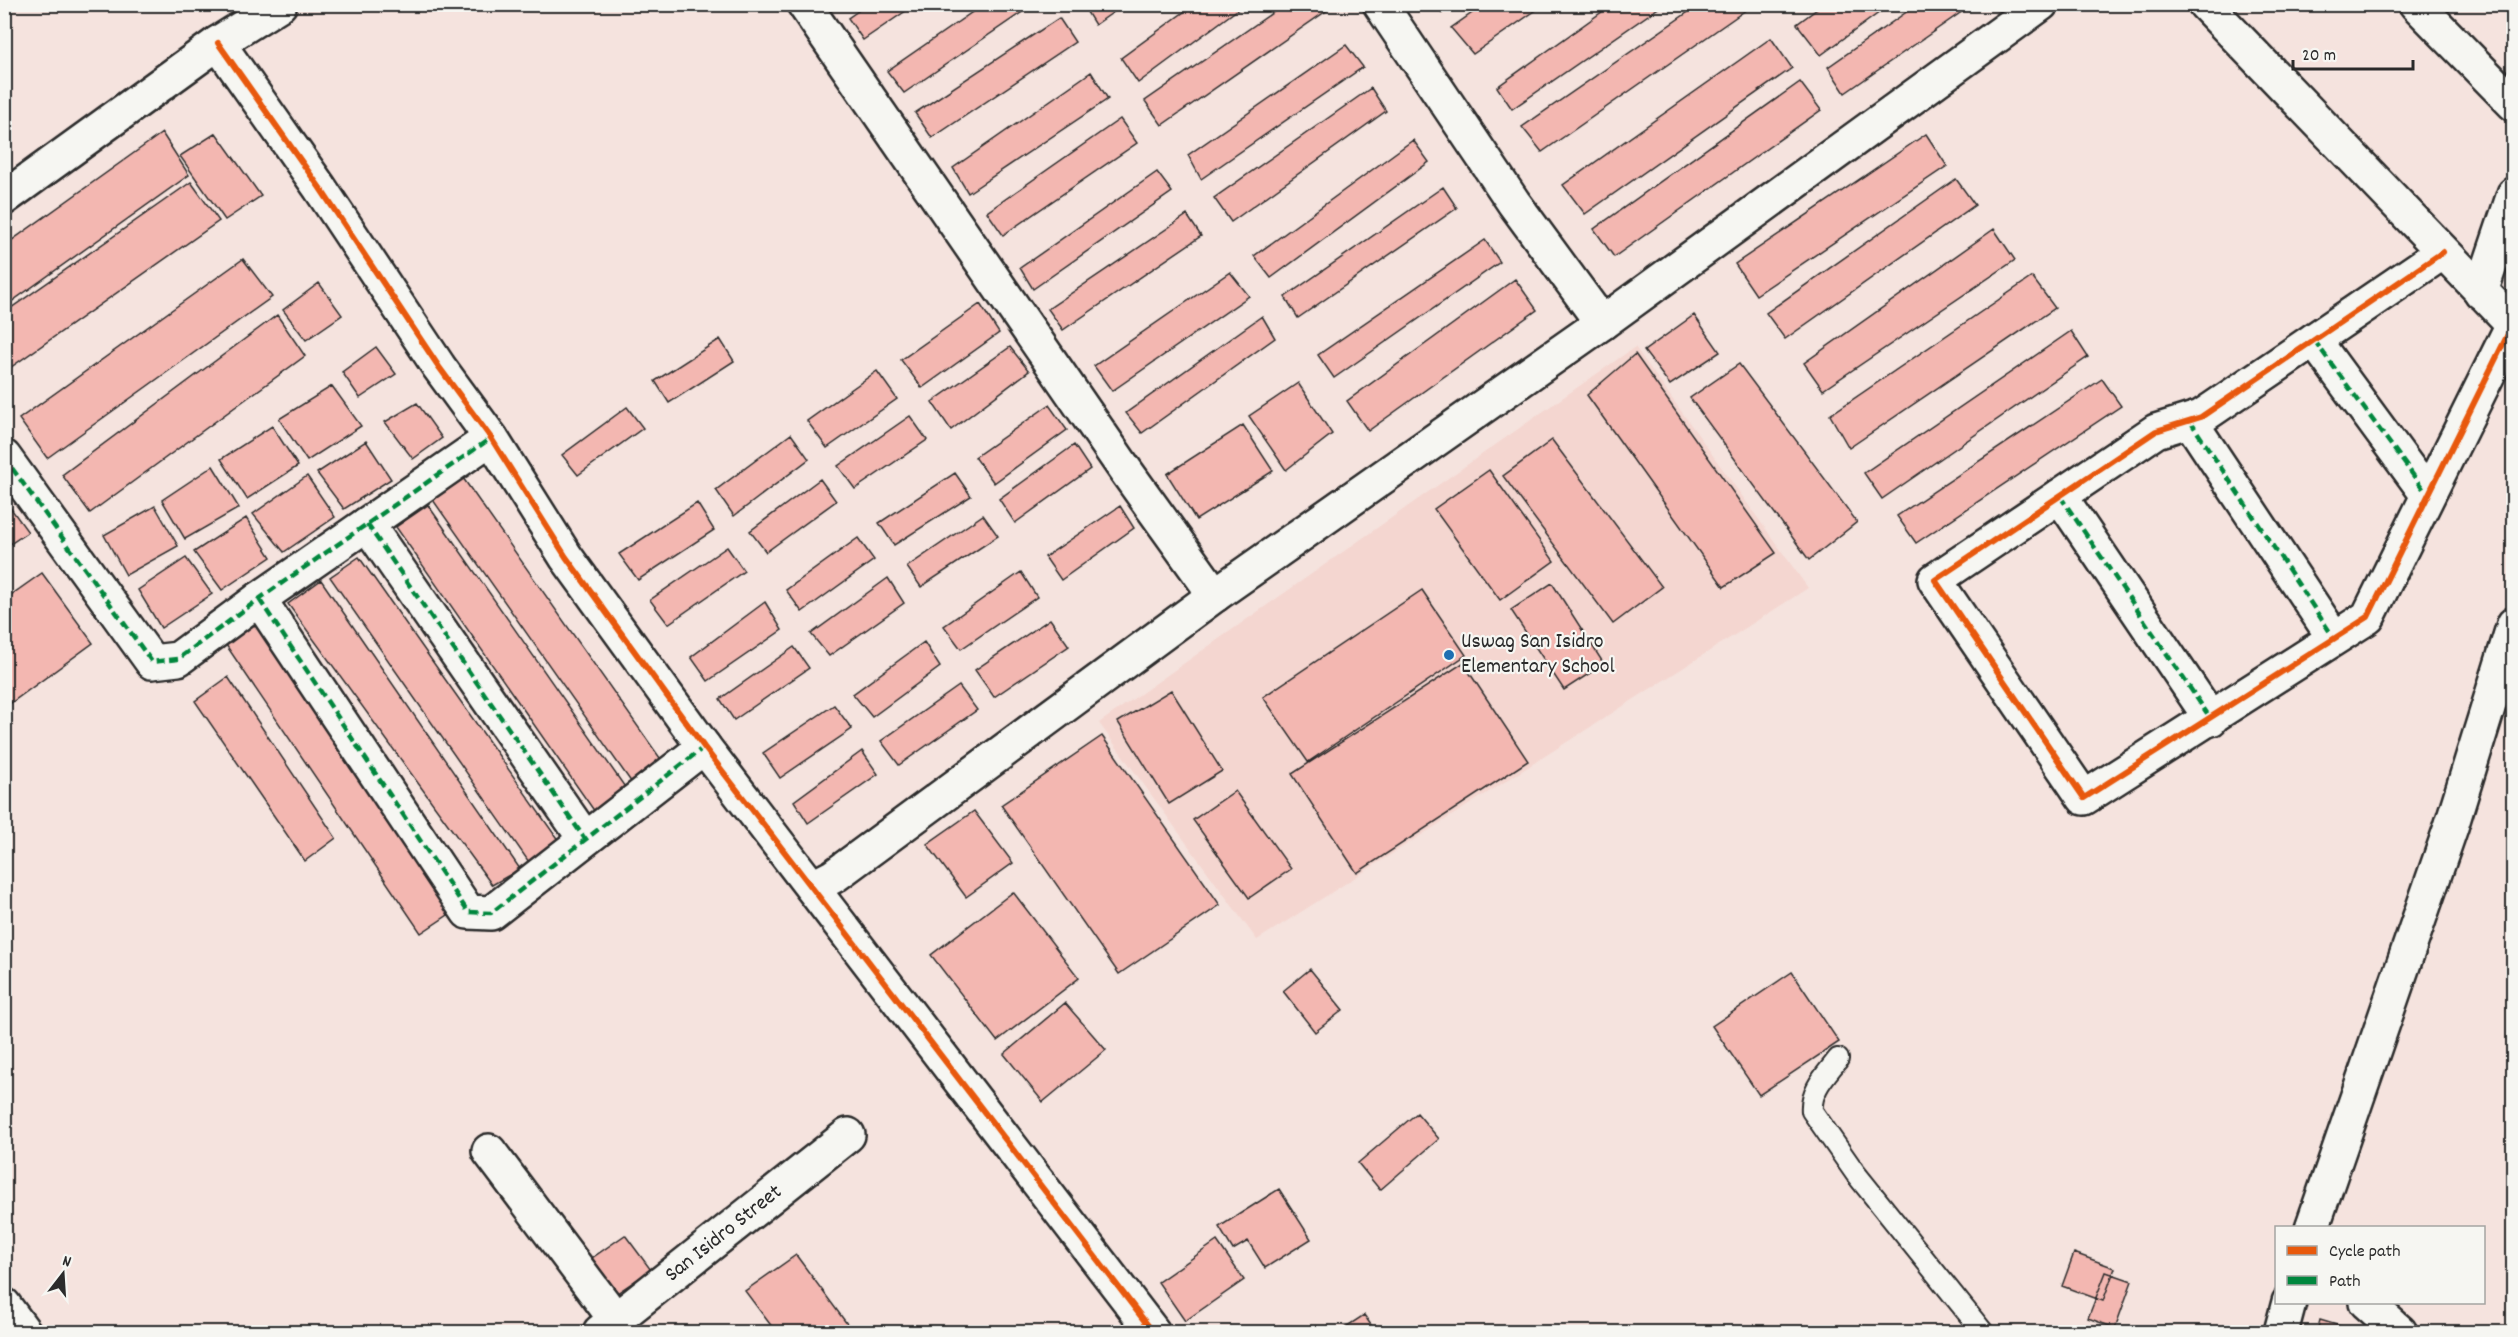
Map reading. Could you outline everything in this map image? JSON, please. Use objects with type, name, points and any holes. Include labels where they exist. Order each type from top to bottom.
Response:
[{"type":"street","points":[[4,198],[218,43],[280,4]]},
{"type":"street","points":[[804,4],[1215,595]]},
{"type":"street","points":[[1380,4],[1514,203],[1602,323]]},
{"type":"street","points":[[813,887],[834,876],[1215,595],[1602,323],[2041,4]]},
{"type":"street","points":[[2205,4],[2513,324],[2368,617],[2084,798],[1935,580],[2156,431],[2201,417],[2443,252]]},
{"type":"street","points":[[2416,4],[2514,104]]},
{"type":"street","points":[[218,43],[320,188],[439,367],[491,438],[566,557],[705,747],[1153,1332]]},
{"type":"street","points":[[2481,292],[2514,194]]},
{"type":"street","points":[[2314,340],[2427,494]]},
{"type":"street","points":[[2190,422],[2334,638]]},
{"type":"street","points":[[4,457],[152,662],[178,659],[259,599],[491,438]]},
{"type":"street","points":[[2060,496],[2211,719]]},
{"type":"street","points":[[367,524],[585,839]]},
{"type":"street","points":[[259,599],[468,912],[491,913],[705,747]]},
{"type":"street","points":[[2312,1226],[2451,827],[2514,624]]},
{"type":"street","name":"San Isidro Street","points":[[608,1326],[848,1135]]},
{"type":"street","points":[[489,1151],[608,1326]]},
{"type":"street","points":[[2281,1332],[2288,1304]]},
{"type":"street","points":[[2368,1304],[2400,1332]]},
{"type":"street","points":[[4,1305],[24,1332]]},
{"type":"lane","points":[[1838,1059],[1814,1092],[1811,1101],[1812,1111],[1863,1183],[1983,1332]]},
{"type":"shaded area","name":"Uswag San Isidro Elementary School","points":[[1635,347],[1808,588],[1257,940],[1099,723]]},
{"type":"building","points":[[868,4],[916,4],[863,40],[848,18]]},
{"type":"building","points":[[984,4],[1034,4],[904,93],[887,71]]},
{"type":"building","points":[[1082,4],[1125,4],[1095,25]]},
{"type":"building","points":[[1195,4],[1245,4],[1138,83],[1121,58]]},
{"type":"building","points":[[1285,4],[1325,4],[1329,9],[1162,125],[1145,101]]},
{"type":"building","points":[[1437,4],[1453,4],[1442,13]]},
{"type":"building","points":[[1485,4],[1545,4],[1473,54],[1451,28]]},
{"type":"building","points":[[1613,4],[1664,4],[1512,109],[1497,87]]},
{"type":"building","points":[[1700,4],[1753,5],[1542,152],[1522,127]]},
{"type":"building","points":[[1824,4],[1891,4],[1821,55],[1797,24]]},
{"type":"building","points":[[1918,4],[1973,4],[1845,93],[1828,67]]},
{"type":"building","points":[[1059,18],[1075,42],[932,138],[915,113]]},
{"type":"building","points":[[1771,38],[1792,68],[1585,214],[1563,185]]},
{"type":"building","points":[[1346,45],[1363,67],[1201,179],[1188,155]]},
{"type":"building","points":[[1091,72],[1108,99],[968,193],[953,168]]},
{"type":"building","points":[[1800,82],[1821,110],[1614,257],[1594,229]]},
{"type":"building","points":[[1371,88],[1386,111],[1231,222],[1214,198]]},
{"type":"building","points":[[1120,119],[1137,143],[1003,235],[987,212]]},
{"type":"building","points":[[162,133],[189,175],[4,307],[4,246]]},
{"type":"building","points":[[216,133],[261,196],[225,220],[180,156]]},
{"type":"building","points":[[1926,134],[1947,166],[1756,295],[1735,264]]},
{"type":"building","points":[[1413,140],[1429,162],[1271,278],[1254,256]]},
{"type":"building","points":[[1157,172],[1172,192],[1033,289],[1020,268]]},
{"type":"building","points":[[1956,179],[1975,205],[1785,339],[1766,313]]},
{"type":"building","points":[[191,182],[219,221],[4,372],[4,313]]},
{"type":"building","points":[[1443,187],[1457,208],[1298,318],[1285,297]]},
{"type":"building","points":[[1187,215],[1201,236],[1063,330],[1048,309]]},
{"type":"building","points":[[1994,229],[2015,260],[1823,390],[1804,363]]},
{"type":"building","points":[[1485,240],[1500,262],[1334,378],[1318,355]]},
{"type":"building","points":[[243,259],[272,297],[47,458],[19,419]]},
{"type":"building","points":[[1230,272],[1249,296],[1112,391],[1094,366]]},
{"type":"building","points":[[2032,277],[2055,308],[1849,448],[1830,415]]},
{"type":"building","points":[[1515,279],[1537,310],[1368,431],[1347,401]]},
{"type":"building","points":[[319,283],[342,315],[306,340],[283,310]]},
{"type":"building","points":[[980,304],[999,333],[922,388],[901,360]]},
{"type":"building","points":[[277,315],[305,356],[90,513],[62,475]]},
{"type":"building","points":[[1694,315],[1720,352],[1670,385],[1644,351]]},
{"type":"building","points":[[1262,316],[1275,338],[1142,433],[1126,413]]},
{"type":"building","points":[[2071,331],[2088,357],[1882,499],[1864,473]]},
{"type":"building","points":[[720,339],[734,361],[669,403],[655,381]]},
{"type":"building","points":[[376,347],[396,374],[360,398],[342,372]]},
{"type":"building","points":[[1010,347],[1029,371],[951,430],[932,402]]},
{"type":"building","points":[[1635,354],[1776,553],[1724,587],[1587,395]]},
{"type":"building","points":[[1739,364],[1857,522],[1809,560],[1690,398]]},
{"type":"building","points":[[877,371],[897,399],[827,448],[807,421]]},
{"type":"building","points":[[2102,379],[2121,406],[1916,543],[1897,516]]},
{"type":"building","points":[[1298,383],[1332,434],[1286,470],[1249,416]]},
{"type":"building","points":[[332,386],[361,426],[307,461],[279,419]]},
{"type":"building","points":[[417,403],[442,438],[413,459],[385,422]]},
{"type":"building","points":[[1049,405],[1067,430],[994,483],[975,457]]},
{"type":"building","points":[[627,407],[643,428],[578,475],[562,455]]},
{"type":"building","points":[[910,416],[927,440],[855,489],[838,466]]},
{"type":"building","points":[[1243,425],[1273,471],[1196,520],[1167,474]]},
{"type":"building","points":[[272,426],[298,466],[247,499],[221,459]]},
{"type":"building","points":[[791,434],[809,459],[734,516],[716,490]]},
{"type":"building","points":[[1552,440],[1662,587],[1613,624],[1503,476]]},
{"type":"building","points":[[366,441],[391,479],[344,509],[317,473]]},
{"type":"building","points":[[1074,445],[1090,469],[1015,523],[999,499]]},
{"type":"building","points":[[213,466],[239,508],[185,539],[162,500]]},
{"type":"building","points":[[1489,470],[1554,561],[1500,600],[1434,509]]},
{"type":"building","points":[[955,473],[971,496],[894,545],[879,523]]},
{"type":"building","points":[[307,476],[335,517],[284,552],[253,514]]},
{"type":"building","points":[[463,478],[665,765],[634,786],[433,500]]},
{"type":"building","points":[[820,479],[836,501],[766,552],[750,531]]},
{"type":"building","points":[[4,499],[28,532],[4,548]]},
{"type":"building","points":[[697,503],[714,530],[638,580],[619,554]]},
{"type":"building","points":[[428,505],[627,790],[595,812],[396,527]]},
{"type":"building","points":[[155,506],[178,546],[126,575],[104,535]]},
{"type":"building","points":[[1120,506],[1134,528],[1061,580],[1045,557]]},
{"type":"building","points":[[983,515],[998,536],[921,587],[907,567]]},
{"type":"building","points":[[246,518],[271,557],[222,590],[194,552]]},
{"type":"building","points":[[858,538],[874,560],[802,612],[786,590]]},
{"type":"building","points":[[727,547],[744,571],[668,624],[650,600]]},
{"type":"building","points":[[359,557],[561,844],[531,865],[330,577]]},
{"type":"building","points":[[186,558],[212,594],[161,628],[138,590]]},
{"type":"building","points":[[1021,572],[1037,597],[961,649],[944,626]]},
{"type":"building","points":[[42,573],[93,643],[4,708],[4,600]]},
{"type":"building","points":[[888,578],[904,603],[829,656],[811,634]]},
{"type":"building","points":[[321,580],[520,869],[492,885],[288,604]]},
{"type":"building","points":[[1552,583],[1604,664],[1564,690],[1511,610]]},
{"type":"building","points":[[1422,590],[1466,655],[1308,762],[1263,697]]},
{"type":"building","points":[[765,602],[782,630],[708,681],[691,657]]},
{"type":"building","points":[[1050,619],[1069,646],[994,697],[975,670]]},
{"type":"building","points":[[254,622],[451,913],[421,933],[224,642]]},
{"type":"building","points":[[924,642],[940,667],[872,717],[853,694]]},
{"type":"building","points":[[794,647],[809,668],[734,720],[720,699]]},
{"type":"building","points":[[1463,663],[1528,761],[1357,873],[1292,774]]},
{"type":"building","points":[[228,677],[336,838],[305,861],[195,701]]},
{"type":"building","points":[[959,686],[977,710],[899,765],[881,741]]},
{"type":"building","points":[[1171,690],[1222,771],[1169,804],[1118,722]]},
{"type":"building","points":[[834,705],[852,729],[780,778],[763,753]]},
{"type":"building","points":[[1102,736],[1220,905],[1119,974],[1001,805]]},
{"type":"building","points":[[862,751],[878,774],[808,823],[794,801]]},
{"type":"building","points":[[1235,791],[1291,869],[1249,898],[1193,820]]},
{"type":"building","points":[[974,811],[1013,863],[966,897],[927,844]]},
{"type":"building","points":[[1013,892],[1079,978],[997,1041],[931,955]]},
{"type":"building","points":[[1310,969],[1343,1010],[1315,1032],[1283,991]]},
{"type":"building","points":[[1792,972],[1839,1042],[1759,1095],[1712,1026]]},
{"type":"building","points":[[1065,1003],[1106,1050],[1043,1102],[1004,1054]]},
{"type":"building","points":[[1417,1113],[1439,1139],[1380,1190],[1358,1163]]},
{"type":"building","points":[[1279,1189],[1311,1239],[1265,1268],[1248,1241],[1233,1250],[1219,1227]]},
{"type":"building","points":[[625,1235],[651,1270],[617,1293],[592,1258]]},
{"type":"building","points":[[1217,1241],[1244,1280],[1185,1321],[1158,1282]]},
{"type":"building","points":[[2074,1253],[2115,1268],[2103,1301],[2062,1286]]},
{"type":"building","points":[[796,1255],[853,1332],[776,1332],[745,1291]]},
{"type":"building","points":[[2106,1272],[2132,1281],[2115,1328],[2088,1318]]},
{"type":"building","points":[[1364,1315],[1376,1332],[1338,1332]]},
{"type":"building","points":[[2320,1320],[2360,1332],[2317,1332]]},
{"type":"marked path","points":[[2314,340],[2427,494]]},
{"type":"marked path","points":[[2190,421],[2334,638]]},
{"type":"marked path","points":[[4,457],[152,662],[178,659],[259,599],[491,438]]},
{"type":"marked path","points":[[2060,496],[2211,719]]},
{"type":"marked path","points":[[367,524],[585,839]]},
{"type":"marked path","points":[[259,599],[468,912],[491,913],[704,747]]},
{"type":"cycle path","points":[[218,43],[320,188],[439,367],[491,438],[566,557],[704,747],[1153,1332]]},
{"type":"cycle path","points":[[2443,252],[2201,417],[2156,431],[1935,580],[2084,798],[2368,617],[2513,324]]},
{"type":"place","name":"Uswag San Isidro Elementary School","points":[[1449,655]]}]
